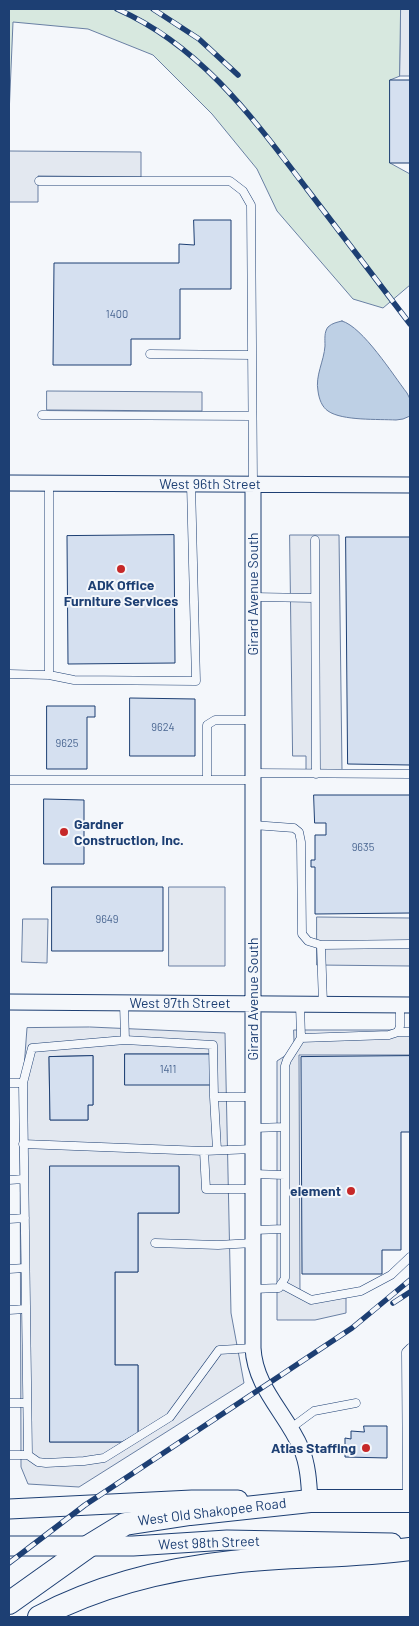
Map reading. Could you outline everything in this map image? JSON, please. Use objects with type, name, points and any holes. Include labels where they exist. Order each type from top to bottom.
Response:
[{"type":"main road","name":"West Old Shakopee Road","points":[[9,1604],[89,1546],[125,1524],[190,1514],[310,1500],[409,1501]]},
{"type":"main road","points":[[39,1617],[82,1598],[170,1571],[233,1562],[410,1550]]},
{"type":"street","name":"West 96th Street","points":[[9,483],[410,485]]},
{"type":"street","name":"Girard Avenue South","points":[[253,484],[252,1348],[257,1372],[263,1387],[301,1448],[308,1474],[310,1500]]},
{"type":"street","name":"West 97th Street","points":[[9,1002],[405,1005]]},
{"type":"street","points":[[9,1509],[192,1500],[310,1500]]},
{"type":"street","name":"West 98th Street","points":[[9,1546],[133,1546],[227,1540],[410,1543]]},
{"type":"lane","points":[[39,181],[230,181],[243,191],[250,205],[253,484]]},
{"type":"lane","points":[[150,354],[252,355]]},
{"type":"lane","points":[[42,415],[252,416]]},
{"type":"lane","points":[[49,483],[49,675]]},
{"type":"lane","points":[[9,674],[49,675],[74,680],[196,681],[191,484]]},
{"type":"lane","points":[[315,540],[316,774]]},
{"type":"lane","points":[[253,597],[315,598]]},
{"type":"lane","points":[[207,780],[207,725],[215,720],[253,720]]},
{"type":"lane","points":[[9,780],[207,780],[316,774],[410,774]]},
{"type":"lane","points":[[253,825],[294,828],[299,832],[302,934],[308,941],[321,944],[410,944]]},
{"type":"lane","points":[[321,944],[323,1004]]},
{"type":"lane","points":[[124,1003],[125,1040]]},
{"type":"lane","points":[[252,1289],[279,1288],[285,1278],[285,1066],[301,1038],[300,1004]]},
{"type":"lane","points":[[398,1032],[405,1005]]},
{"type":"lane","points":[[301,1038],[389,1035],[398,1032],[410,1032]]},
{"type":"lane","points":[[28,1455],[23,1083],[32,1048],[125,1040],[213,1045],[217,1150]]},
{"type":"lane","points":[[9,1083],[23,1083]]},
{"type":"lane","points":[[214,1097],[252,1098]]},
{"type":"lane","points":[[252,1128],[285,1127]]},
{"type":"lane","points":[[24,1144],[204,1151],[252,1149]]},
{"type":"lane","points":[[204,1151],[206,1189],[285,1175]]},
{"type":"lane","points":[[9,1180],[24,1180]]},
{"type":"lane","points":[[9,1219],[24,1218]]},
{"type":"lane","points":[[154,1244],[218,1246],[285,1229]]},
{"type":"lane","points":[[281,1284],[310,1300],[361,1291],[391,1275],[410,1257]]},
{"type":"lane","points":[[9,1269],[25,1268]]},
{"type":"lane","points":[[9,1310],[26,1310]]},
{"type":"lane","points":[[9,1455],[28,1455],[38,1462],[46,1463],[104,1458],[170,1417],[219,1350],[252,1348]]},
{"type":"lane","points":[[409,1501],[406,1352],[410,1348]]},
{"type":"lane","points":[[9,1403],[27,1403]]},
{"type":"lane","points":[[290,1428],[314,1411],[356,1403]]},
{"type":"shaded area","points":[[9,9],[401,9],[400,76],[390,80],[390,163],[410,174],[410,285],[383,308],[353,299],[277,211],[257,169],[212,114],[153,55],[88,29],[13,22],[9,116]]},
{"type":"shaded area","points":[[401,9],[410,9],[410,76],[400,76]]},
{"type":"shaded area","points":[[9,151],[141,152],[141,177],[38,176],[38,202],[9,202]]},
{"type":"shaded area","points":[[47,391],[202,392],[202,411],[47,410]]},
{"type":"shaded area","points":[[290,535],[339,535],[342,770],[306,771],[306,756],[293,756]]},
{"type":"shaded area","points":[[169,887],[225,887],[225,966],[169,966]]},
{"type":"shaded area","points":[[317,917],[410,918],[410,966],[317,965]]},
{"type":"shaded area","points":[[23,919],[48,919],[47,963],[22,962]]},
{"type":"shaded area","points":[[90,1027],[225,1033],[231,1313],[244,1383],[79,1487],[28,1484],[21,1467],[20,1122],[27,1028]],"holes":[[[125,1054],[211,1054],[125,1084]],[[93,1056],[93,1105],[88,1105],[88,1120],[50,1120],[49,1057]],[[50,1167],[179,1167],[179,1213],[138,1213],[138,1272],[115,1272],[115,1365],[138,1365],[138,1433],[122,1442],[50,1442]]]},
{"type":"shaded area","points":[[294,1030],[410,1030],[410,1055],[299,1055],[300,1298],[346,1292],[346,1313],[315,1320],[277,1320],[277,1061],[294,1050]]},
{"type":"water","points":[[342,321],[359,332],[407,393],[410,399],[410,416],[396,420],[351,418],[334,414],[324,407],[319,397],[317,385],[325,346],[325,333],[330,326]]},
{"type":"building","points":[[390,80],[410,80],[410,163],[390,163]]},
{"type":"building","points":[[194,220],[231,220],[231,289],[180,289],[180,339],[131,339],[131,365],[53,365],[54,263],[179,263],[179,244],[194,245]]},
{"type":"building","name":"ADK Office Furniture Services","points":[[174,535],[175,663],[68,664],[67,536]]},
{"type":"building","points":[[346,537],[410,537],[410,765],[348,764]]},
{"type":"building","points":[[130,698],[195,699],[195,756],[130,756]]},
{"type":"building","points":[[47,706],[95,706],[95,717],[87,717],[87,769],[47,769]]},
{"type":"building","points":[[314,795],[410,795],[410,913],[315,914],[315,867],[311,867],[311,860],[315,860],[315,835],[326,835],[326,823],[315,823]]},
{"type":"building","name":"Gardner Construction, Inc.","points":[[44,799],[84,800],[84,864],[44,864]]},
{"type":"building","points":[[52,887],[163,887],[163,951],[52,951]]},
{"type":"building","points":[[125,1054],[211,1054],[211,1085],[125,1085]]},
{"type":"building","points":[[93,1056],[93,1105],[88,1105],[88,1120],[50,1120],[49,1057]]},
{"type":"building","name":"element","points":[[410,1056],[410,1132],[401,1132],[401,1250],[382,1250],[382,1274],[302,1274],[301,1057]]},
{"type":"building","points":[[50,1166],[179,1166],[179,1213],[138,1213],[138,1272],[115,1272],[115,1365],[138,1365],[138,1433],[122,1442],[50,1442]]},
{"type":"building","name":"Atlas Staffing","points":[[364,1426],[387,1426],[387,1458],[345,1457],[345,1438],[351,1439],[351,1431],[364,1432]]},
{"type":"railway","points":[[117,9],[147,24],[175,43],[200,63],[223,86],[266,136],[410,324]]},
{"type":"railway","points":[[153,9],[199,39],[238,75]]},
{"type":"railway","points":[[9,1563],[85,1505],[352,1328],[410,1280]]},
{"type":"railway","points":[[393,1303],[410,1292]]},
{"type":"place","name":"ADK Office Furniture Services","points":[[121,569]]},
{"type":"place","name":"Gardner Construction, Inc.","points":[[64,832]]},
{"type":"place","name":"element","points":[[351,1191]]},
{"type":"place","name":"Atlas Staffing","points":[[366,1448]]}]
